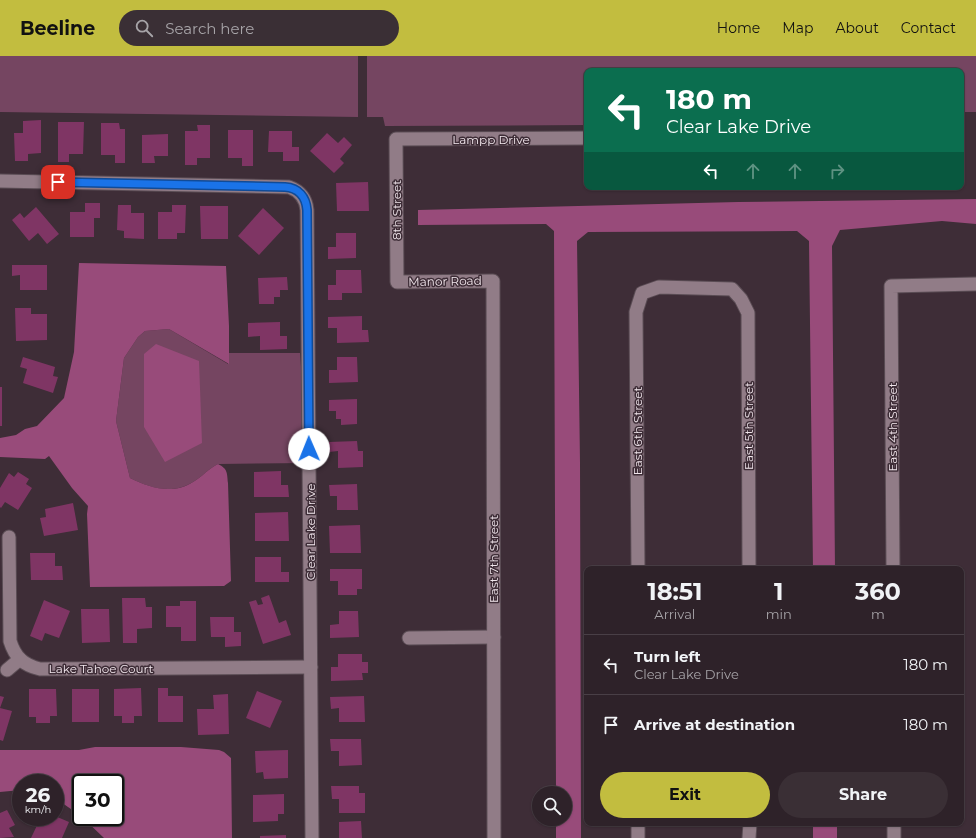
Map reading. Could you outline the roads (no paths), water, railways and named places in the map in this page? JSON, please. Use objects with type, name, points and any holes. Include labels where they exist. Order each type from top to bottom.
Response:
[{"type":"street","name":"Lampp Drive","points":[[396,139],[584,138]]},
{"type":"street","name":"8th Street","points":[[396,139],[397,282]]},
{"type":"street","name":"Clear Lake Drive","points":[[0,181],[285,187],[304,190],[307,210],[312,838]]},
{"type":"street","name":"Manor Road","points":[[397,282],[492,281]]},
{"type":"street","name":"East 7th Street","points":[[492,281],[494,838]]},
{"type":"street","name":"East 4th Street","points":[[892,566],[891,286],[976,284]]},
{"type":"street","name":"East 5th Street","points":[[642,293],[659,287],[732,289],[741,299],[748,313],[749,566]]},
{"type":"street","name":"East 6th Street","points":[[638,566],[636,312],[642,293]]},
{"type":"street","points":[[7,670],[20,660],[12,649],[10,641],[9,537]]},
{"type":"street","points":[[409,638],[494,637]]},
{"type":"street","name":"Lake Tahoe Court","points":[[20,660],[31,667],[40,669],[311,667]]},
{"type":"street","points":[[638,826],[638,838]]},
{"type":"street","points":[[749,838],[750,826]]},
{"type":"street","points":[[894,826],[894,838]]}]
